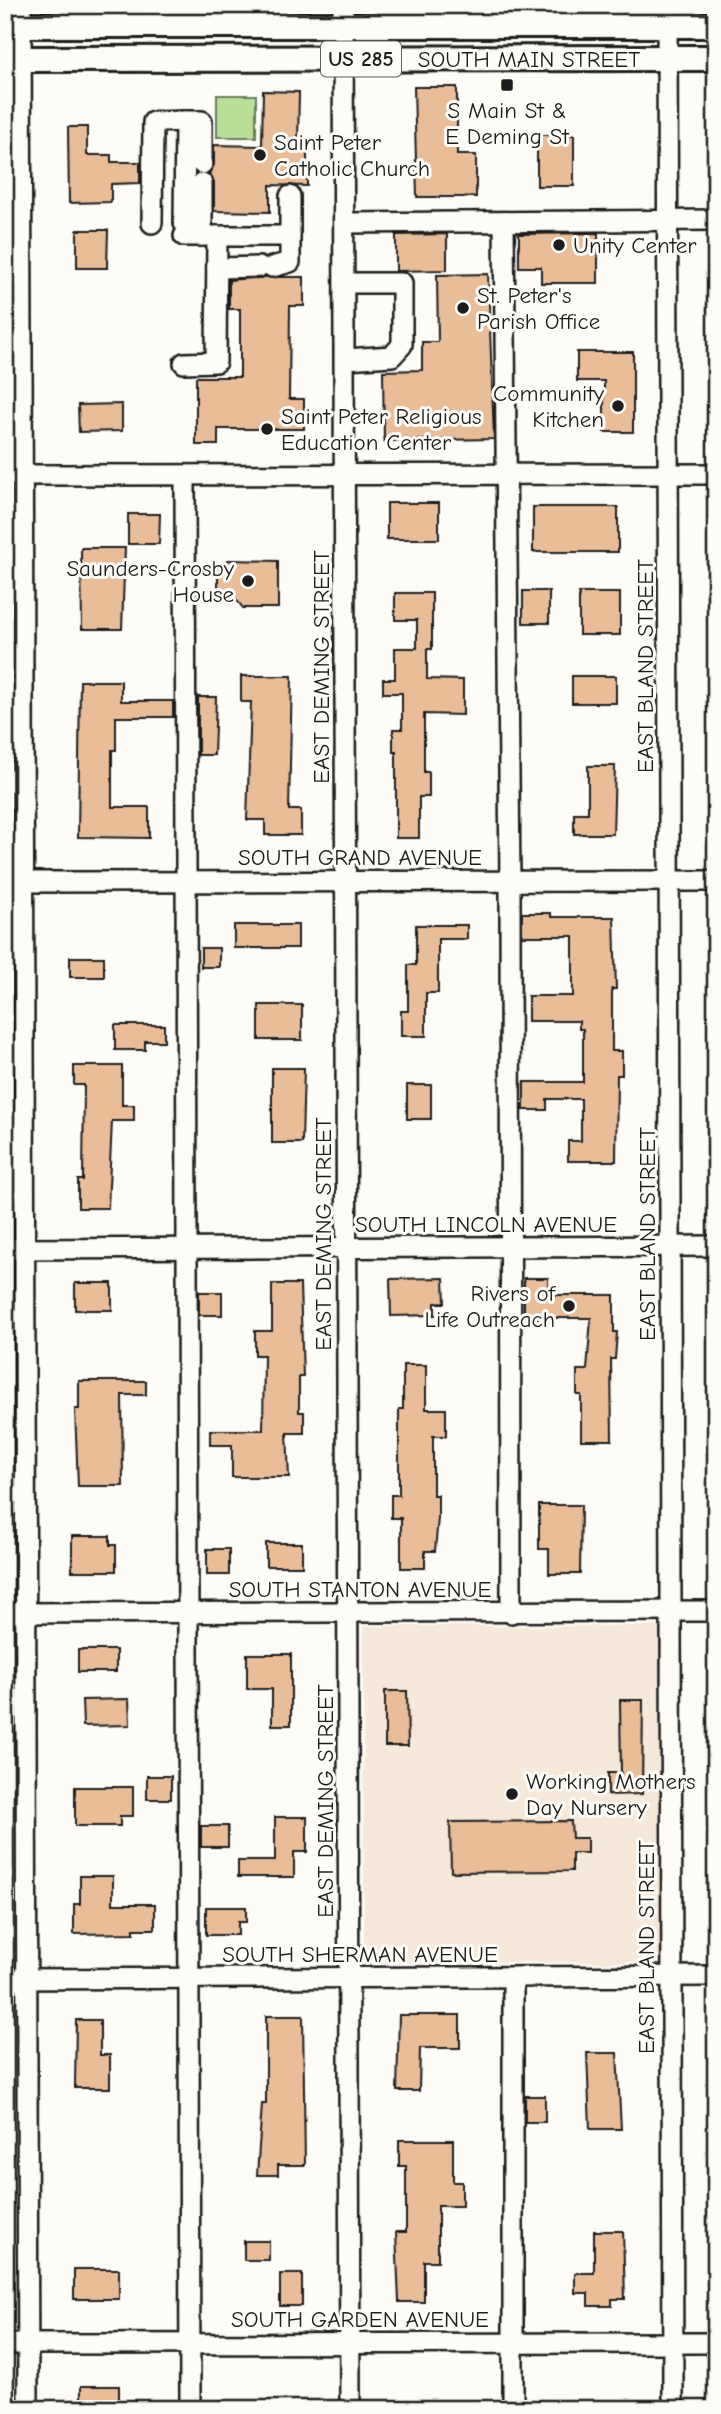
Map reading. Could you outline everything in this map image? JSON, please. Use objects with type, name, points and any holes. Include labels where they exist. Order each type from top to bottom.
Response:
[{"type":"main road","name":"SOUTH MAIN STREET","points":[[16,19],[667,15],[716,25]]},
{"type":"main road","name":"SOUTH MAIN STREET","points":[[13,59],[716,58]]},
{"type":"street","name":"EAST DEMING STREET","points":[[343,15],[350,2409]]},
{"type":"street","name":"EAST BLAND STREET","points":[[667,15],[673,2409]]},
{"type":"street","points":[[16,19],[13,59],[15,1979],[29,2409]]},
{"type":"street","points":[[184,363],[216,362],[217,268],[196,233],[185,121]]},
{"type":"street","points":[[152,223],[153,122],[202,121],[202,173],[196,233]]},
{"type":"street","points":[[217,268],[265,267],[290,262],[290,195]]},
{"type":"street","points":[[345,223],[716,220]]},
{"type":"street","points":[[504,222],[510,881],[511,1613]]},
{"type":"street","points":[[196,233],[290,236]]},
{"type":"street","points":[[345,283],[402,283],[402,345],[393,356],[345,359]]},
{"type":"street","points":[[15,475],[716,474]]},
{"type":"street","points":[[185,476],[190,2409]]},
{"type":"street","name":"SOUTH GRAND AVENUE","points":[[15,882],[716,881]]},
{"type":"street","name":"SOUTH LINCOLN AVENUE","points":[[15,1249],[716,1247]]},
{"type":"street","name":"SOUTH STANTON AVENUE","points":[[15,1613],[716,1611]]},
{"type":"street","name":"SOUTH SHERMAN AVENUE","points":[[15,1979],[716,1976]]},
{"type":"street","points":[[513,1978],[513,2409]]},
{"type":"street","name":"SOUTH GARDEN AVENUE","points":[[5,2344],[716,2343]]},
{"type":"shaded area","name":"Working Mothers Day Nursery","points":[[363,1626],[659,1626],[660,1962],[364,1963]]},
{"type":"green space","points":[[217,95],[256,95],[256,137],[217,137]]},
{"type":"building","points":[[414,87],[457,87],[457,155],[476,155],[476,197],[417,197]]},
{"type":"building","name":"Saint Peter Catholic Church","points":[[263,91],[299,92],[298,144],[307,144],[307,186],[270,185],[270,212],[214,211],[214,182],[209,173],[214,165],[214,145],[262,146]]},
{"type":"building","points":[[68,127],[87,127],[87,155],[111,155],[111,162],[140,162],[140,183],[111,184],[111,202],[69,203]]},
{"type":"building","points":[[537,135],[574,135],[574,186],[537,186]]},
{"type":"building","points":[[77,230],[108,230],[107,268],[77,268]]},
{"type":"building","name":"Unity Center","points":[[598,233],[598,283],[541,283],[541,267],[519,267],[519,234]]},
{"type":"building","points":[[447,234],[447,270],[396,271],[396,235]]},
{"type":"building","points":[[488,274],[494,439],[384,441],[383,371],[422,370],[422,342],[438,342],[437,275]]},
{"type":"building","points":[[304,277],[304,306],[290,306],[289,399],[304,399],[304,429],[218,429],[218,445],[196,445],[196,377],[240,377],[240,309],[229,309],[229,280]]},
{"type":"building","name":"Community Kitchen","points":[[577,352],[633,352],[633,432],[604,432],[604,381],[577,381]]},
{"type":"building","points":[[122,404],[122,431],[79,432],[78,405]]},
{"type":"building","points":[[387,503],[439,503],[439,539],[387,539]]},
{"type":"building","points":[[533,507],[618,507],[618,552],[533,552]]},
{"type":"building","points":[[128,514],[160,514],[159,544],[128,544]]},
{"type":"building","points":[[81,548],[125,548],[122,629],[82,629]]},
{"type":"building","name":"Saunders-Crosby House","points":[[228,560],[278,561],[278,608],[243,608],[232,594],[218,594],[218,568]]},
{"type":"building","points":[[523,591],[549,591],[549,623],[523,623]]},
{"type":"building","points":[[395,593],[432,593],[432,649],[427,649],[427,679],[463,680],[463,715],[424,714],[424,772],[429,772],[429,797],[419,797],[419,838],[396,838],[396,752],[393,752],[393,729],[402,729],[402,693],[383,693],[383,679],[395,679],[395,648],[417,648],[417,620],[395,620]]},
{"type":"building","points":[[579,593],[620,593],[620,635],[579,635]]},
{"type":"building","points":[[241,676],[292,676],[289,810],[301,810],[301,835],[265,835],[265,820],[247,820],[251,702],[241,702]]},
{"type":"building","points":[[572,676],[616,676],[616,703],[572,703]]},
{"type":"building","points":[[80,681],[121,681],[121,701],[173,701],[173,717],[116,717],[116,750],[112,750],[112,807],[149,807],[149,838],[78,837]]},
{"type":"building","points":[[198,697],[216,697],[214,755],[198,755]]},
{"type":"building","points":[[588,766],[615,766],[613,834],[574,834],[574,813],[588,813]]},
{"type":"building","points":[[522,913],[551,913],[551,917],[614,917],[616,989],[612,989],[612,1051],[622,1051],[622,1075],[617,1075],[616,1161],[568,1161],[568,1141],[581,1141],[581,1099],[547,1099],[547,1110],[524,1110],[524,1082],[583,1082],[583,1029],[579,1029],[579,1021],[528,1021],[528,996],[573,996],[573,936],[522,936]]},
{"type":"building","points":[[234,925],[298,925],[298,948],[234,948]]},
{"type":"building","points":[[416,925],[467,925],[467,939],[438,939],[438,993],[426,993],[426,1036],[401,1036],[401,1011],[408,1011],[408,965],[416,965]]},
{"type":"building","points":[[201,948],[219,948],[219,967],[201,967]]},
{"type":"building","points":[[70,957],[104,957],[104,977],[70,977]]},
{"type":"building","points":[[259,1005],[302,1005],[302,1040],[259,1040]]},
{"type":"building","points":[[115,1025],[164,1025],[164,1041],[145,1041],[145,1050],[115,1050]]},
{"type":"building","points":[[74,1066],[122,1066],[122,1105],[134,1105],[134,1121],[112,1121],[108,1208],[78,1208],[78,1180],[83,1180],[84,1085],[74,1085]]},
{"type":"building","points":[[272,1068],[304,1068],[302,1143],[272,1143]]},
{"type":"building","points":[[407,1085],[431,1085],[431,1119],[407,1119]]},
{"type":"building","points":[[444,1278],[445,1303],[435,1303],[435,1315],[391,1316],[390,1279]]},
{"type":"building","points":[[524,1278],[548,1278],[548,1295],[614,1295],[614,1332],[617,1332],[615,1359],[611,1359],[612,1440],[581,1440],[581,1395],[577,1395],[577,1370],[587,1370],[591,1318],[524,1318]]},
{"type":"building","points":[[75,1283],[112,1283],[112,1310],[75,1310]]},
{"type":"building","points":[[272,1284],[300,1284],[303,1377],[299,1377],[299,1412],[304,1412],[304,1433],[287,1433],[289,1477],[232,1477],[232,1445],[210,1445],[210,1430],[263,1430],[264,1355],[255,1355],[255,1331],[272,1331]]},
{"type":"building","points":[[199,1292],[222,1292],[222,1315],[199,1315]]},
{"type":"building","points":[[403,1365],[426,1365],[426,1409],[446,1409],[446,1436],[433,1436],[433,1495],[438,1495],[438,1518],[435,1551],[425,1551],[425,1568],[401,1568],[401,1518],[391,1518],[391,1495],[399,1495],[399,1409],[403,1409]]},
{"type":"building","points":[[79,1381],[146,1381],[146,1395],[122,1395],[123,1486],[78,1486],[75,1409],[79,1409]]},
{"type":"building","points":[[539,1505],[581,1505],[580,1574],[549,1574],[549,1549],[539,1549]]},
{"type":"building","points":[[72,1536],[110,1536],[110,1545],[116,1545],[116,1571],[72,1571]]},
{"type":"building","points":[[266,1543],[302,1543],[302,1566],[266,1566]]},
{"type":"building","points":[[207,1549],[229,1549],[229,1575],[207,1575]]},
{"type":"building","points":[[78,1650],[116,1650],[116,1672],[78,1672]]},
{"type":"building","points":[[247,1654],[291,1654],[291,1725],[272,1725],[272,1689],[247,1689]]},
{"type":"building","points":[[385,1691],[407,1691],[408,1746],[385,1746]]},
{"type":"building","points":[[129,1699],[130,1725],[83,1726],[82,1700]]},
{"type":"building","points":[[620,1700],[643,1700],[642,1794],[608,1795],[608,1773],[621,1773]]},
{"type":"building","points":[[147,1776],[171,1776],[171,1799],[147,1799]]},
{"type":"building","points":[[75,1787],[133,1787],[133,1816],[120,1816],[120,1826],[75,1826]]},
{"type":"building","points":[[275,1817],[307,1817],[307,1852],[294,1852],[294,1877],[238,1877],[238,1861],[275,1861]]},
{"type":"building","name":"Working Mothers Day Nursery","points":[[571,1821],[572,1838],[587,1838],[587,1853],[572,1853],[572,1871],[451,1872],[450,1822]]},
{"type":"building","points":[[201,1826],[228,1826],[228,1847],[201,1847]]},
{"type":"building","points":[[80,1876],[113,1876],[113,1904],[155,1904],[155,1929],[134,1929],[134,1933],[74,1934],[74,1904],[80,1904]]},
{"type":"building","points":[[206,1907],[246,1907],[246,1922],[238,1922],[238,1935],[206,1935]]},
{"type":"building","points":[[399,2015],[460,2015],[460,2048],[420,2048],[419,2091],[397,2091]]},
{"type":"building","points":[[266,2016],[303,2016],[305,2165],[278,2165],[278,2175],[257,2175],[262,2104],[266,2104]]},
{"type":"building","points":[[76,2020],[100,2020],[100,2055],[110,2055],[110,2088],[75,2088]]},
{"type":"building","points":[[587,2053],[617,2053],[621,2129],[590,2129]]},
{"type":"building","points":[[525,2096],[545,2096],[545,2122],[525,2122]]},
{"type":"building","points":[[399,2140],[453,2140],[453,2182],[462,2182],[462,2206],[438,2206],[438,2261],[424,2261],[424,2302],[399,2302],[396,2232],[406,2232],[406,2166],[399,2166]]},
{"type":"building","points":[[594,2231],[623,2231],[625,2299],[612,2299],[612,2306],[588,2306],[588,2293],[575,2293],[575,2273],[594,2273]]},
{"type":"building","points":[[244,2241],[269,2241],[269,2260],[244,2260]]},
{"type":"building","points":[[74,2269],[119,2269],[119,2299],[74,2299]]},
{"type":"building","points":[[280,2274],[302,2274],[302,2306],[280,2306]]},
{"type":"building","points":[[81,2386],[119,2386],[119,2409],[81,2406]]},
{"type":"place","name":"S Main St & E Deming St","points":[[507,85]]},
{"type":"place","name":"Saint Peter Catholic Church","points":[[260,155]]},
{"type":"place","name":"Unity Center","points":[[559,245]]},
{"type":"place","name":"St. Peter's Parish Office","points":[[463,308]]},
{"type":"place","name":"Community Kitchen","points":[[618,406]]},
{"type":"place","name":"Saint Peter Religious Education Center","points":[[267,429]]},
{"type":"place","name":"Saunders-Crosby House","points":[[248,581]]},
{"type":"place","name":"Rivers of Life Outreach","points":[[569,1306]]},
{"type":"place","name":"Working Mothers Day Nursery","points":[[512,1794]]}]
